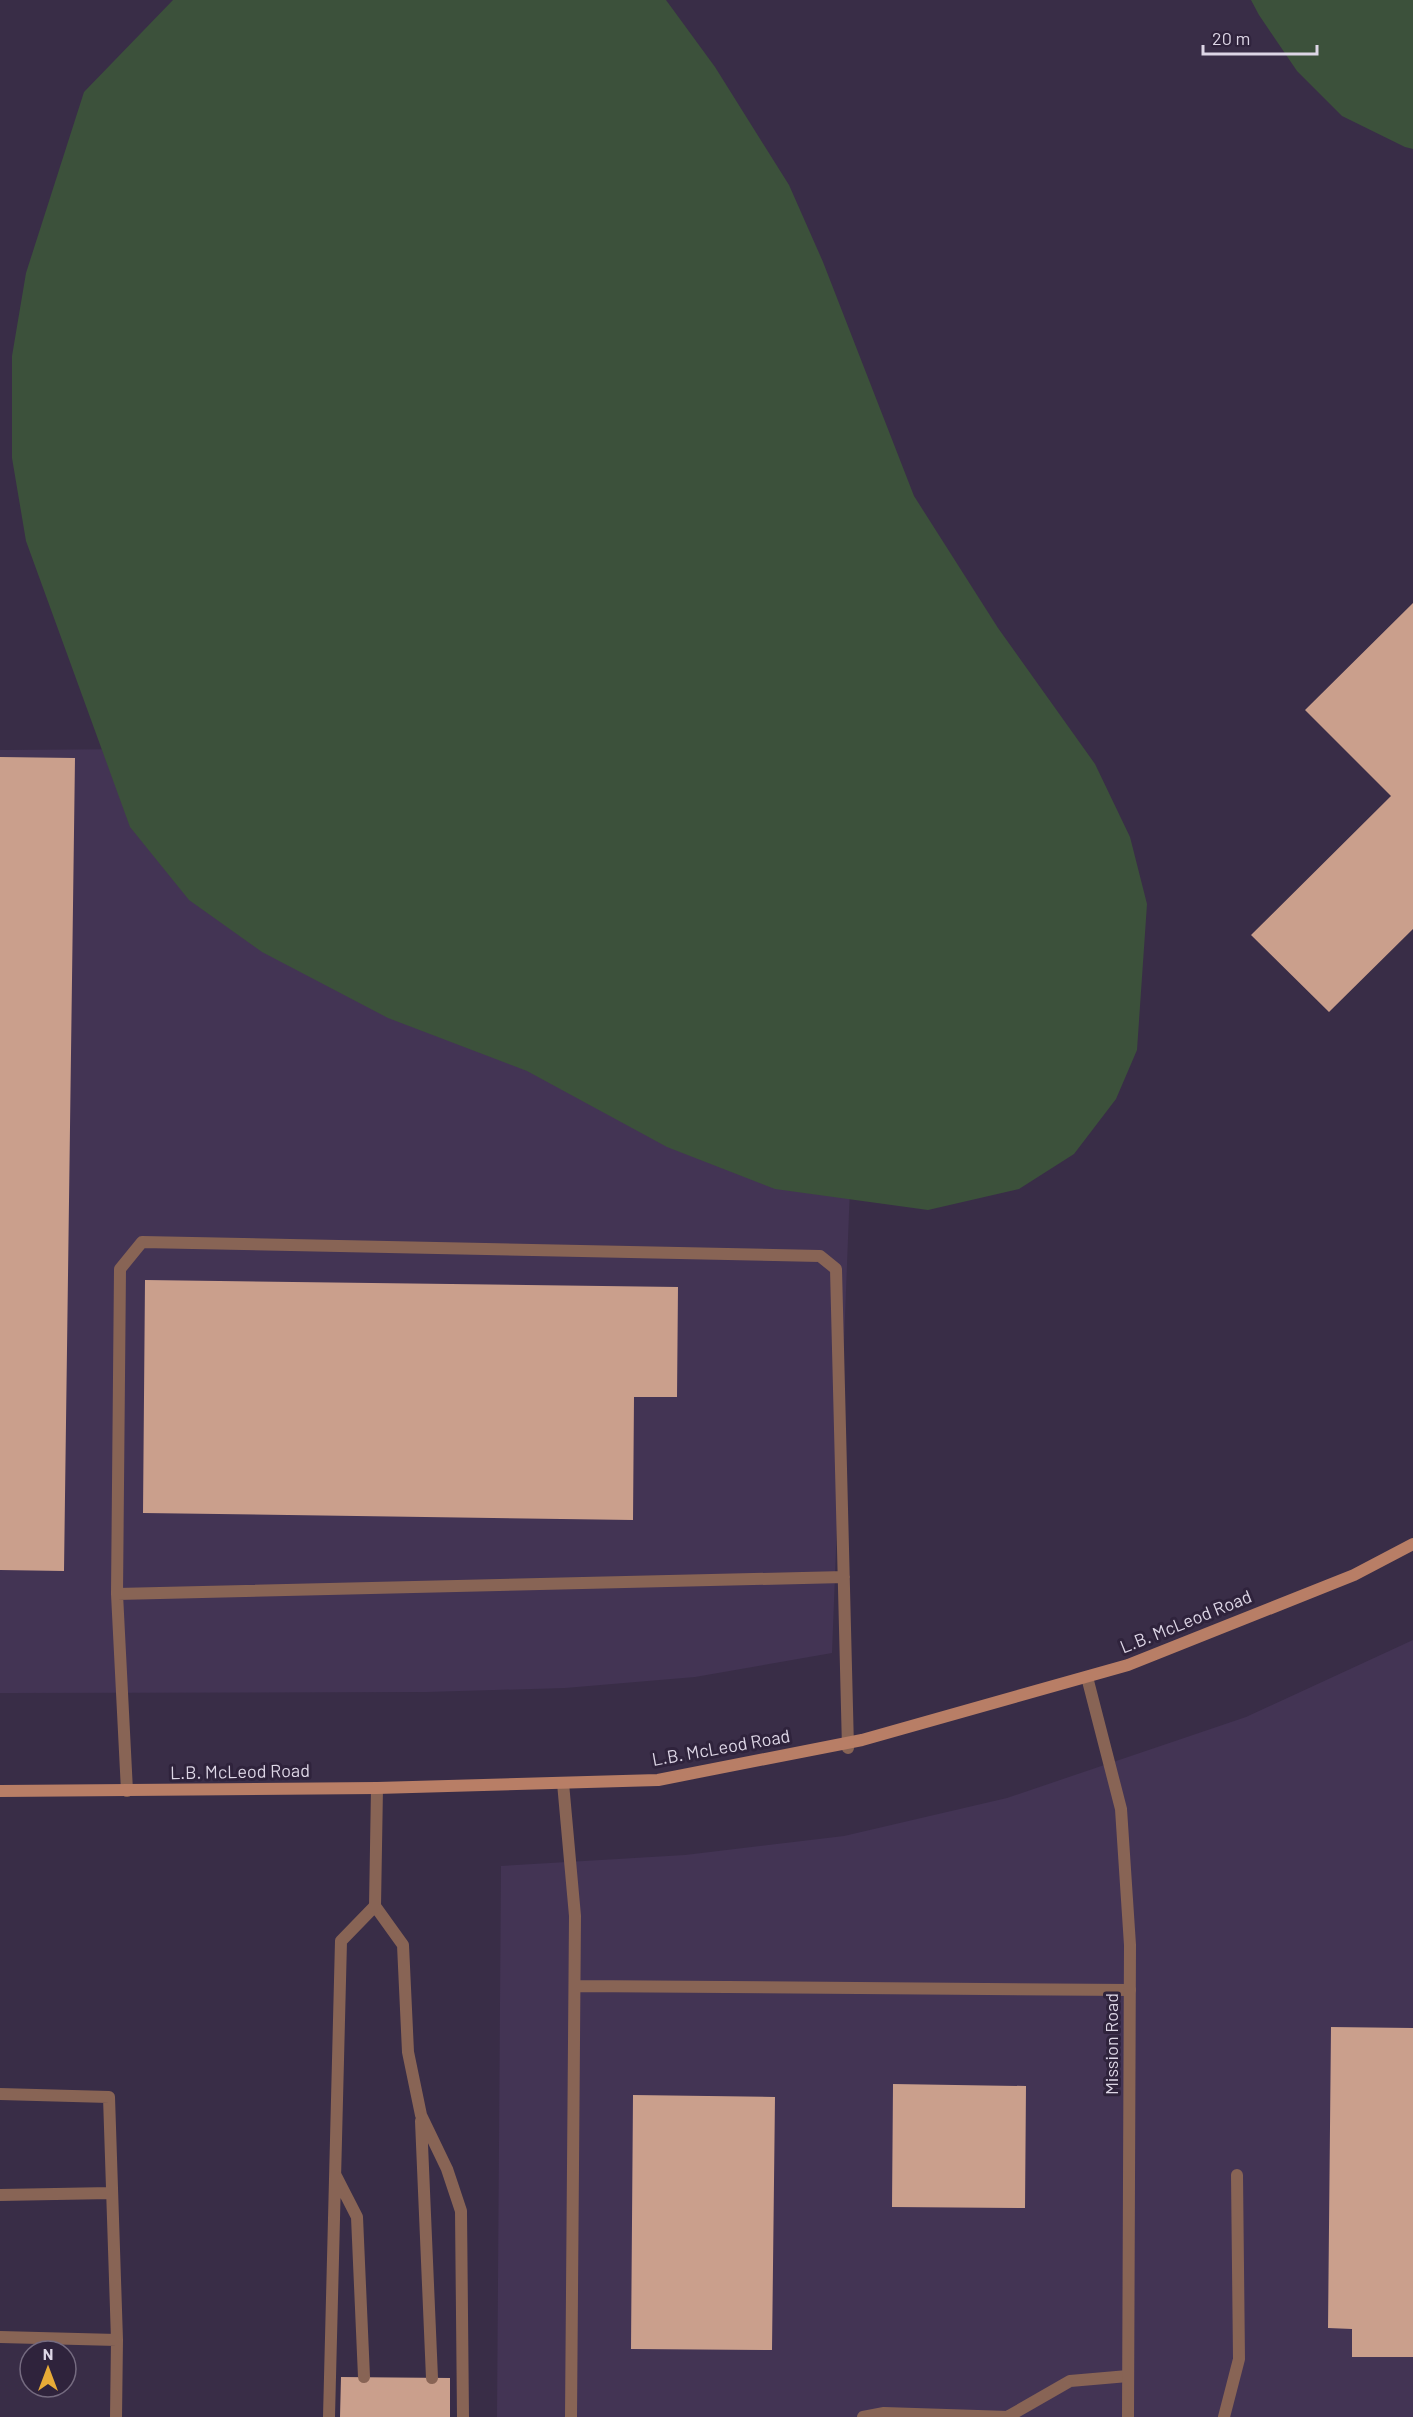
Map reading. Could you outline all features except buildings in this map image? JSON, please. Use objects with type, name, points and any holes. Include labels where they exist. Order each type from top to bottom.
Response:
[{"type":"street","points":[[127,1791],[117,1594],[120,1269],[142,1242],[820,1256],[836,1269],[848,1745]]},
{"type":"street","name":"L.B. McLeod Road","points":[[0,1791],[377,1788],[658,1780],[848,1745],[1128,1665],[1354,1575],[1413,1544]]},
{"type":"street","points":[[117,1594],[844,1577]]},
{"type":"street","name":"Mission Road","points":[[1087,1677],[1121,1809],[1130,1945],[1128,2417]]},
{"type":"street","points":[[563,1783],[576,1916],[571,2417]]},
{"type":"street","points":[[377,1788],[375,1906],[403,1945],[408,2052],[421,2115],[432,2378]]},
{"type":"street","points":[[329,2417],[340,1941],[375,1906]]},
{"type":"street","points":[[575,1986],[1130,1989]]},
{"type":"street","points":[[0,2094],[109,2097],[117,2340],[116,2417]]},
{"type":"street","points":[[421,2115],[447,2169],[461,2211],[463,2417]]},
{"type":"street","points":[[335,2175],[357,2217],[364,2377]]},
{"type":"street","points":[[1224,2417],[1239,2359],[1237,2175]]},
{"type":"street","points":[[0,2195],[111,2193]]},
{"type":"street","points":[[0,2337],[117,2340]]},
{"type":"street","points":[[862,2417],[884,2412],[1009,2416],[1070,2381],[1128,2376]]},
{"type":"shaded area","points":[[870,670],[832,1653],[695,1677],[565,1688],[427,1692],[0,1693],[0,750],[441,747]]},
{"type":"shaded area","points":[[1413,1640],[1413,2417],[497,2417],[501,1866],[685,1855],[844,1836],[1007,1798],[1246,1717]]},
{"type":"green space","points":[[173,0],[666,0],[715,67],[789,185],[823,262],[914,496],[998,628],[1095,764],[1130,837],[1147,904],[1137,1050],[1116,1099],[1074,1154],[1019,1189],[928,1210],[775,1189],[667,1147],[527,1071],[388,1018],[262,952],[189,900],[130,827],[26,541],[12,458],[12,356],[26,273],[84,92]]},
{"type":"green space","points":[[1251,0],[1413,0],[1413,149],[1342,116],[1297,71]]}]
